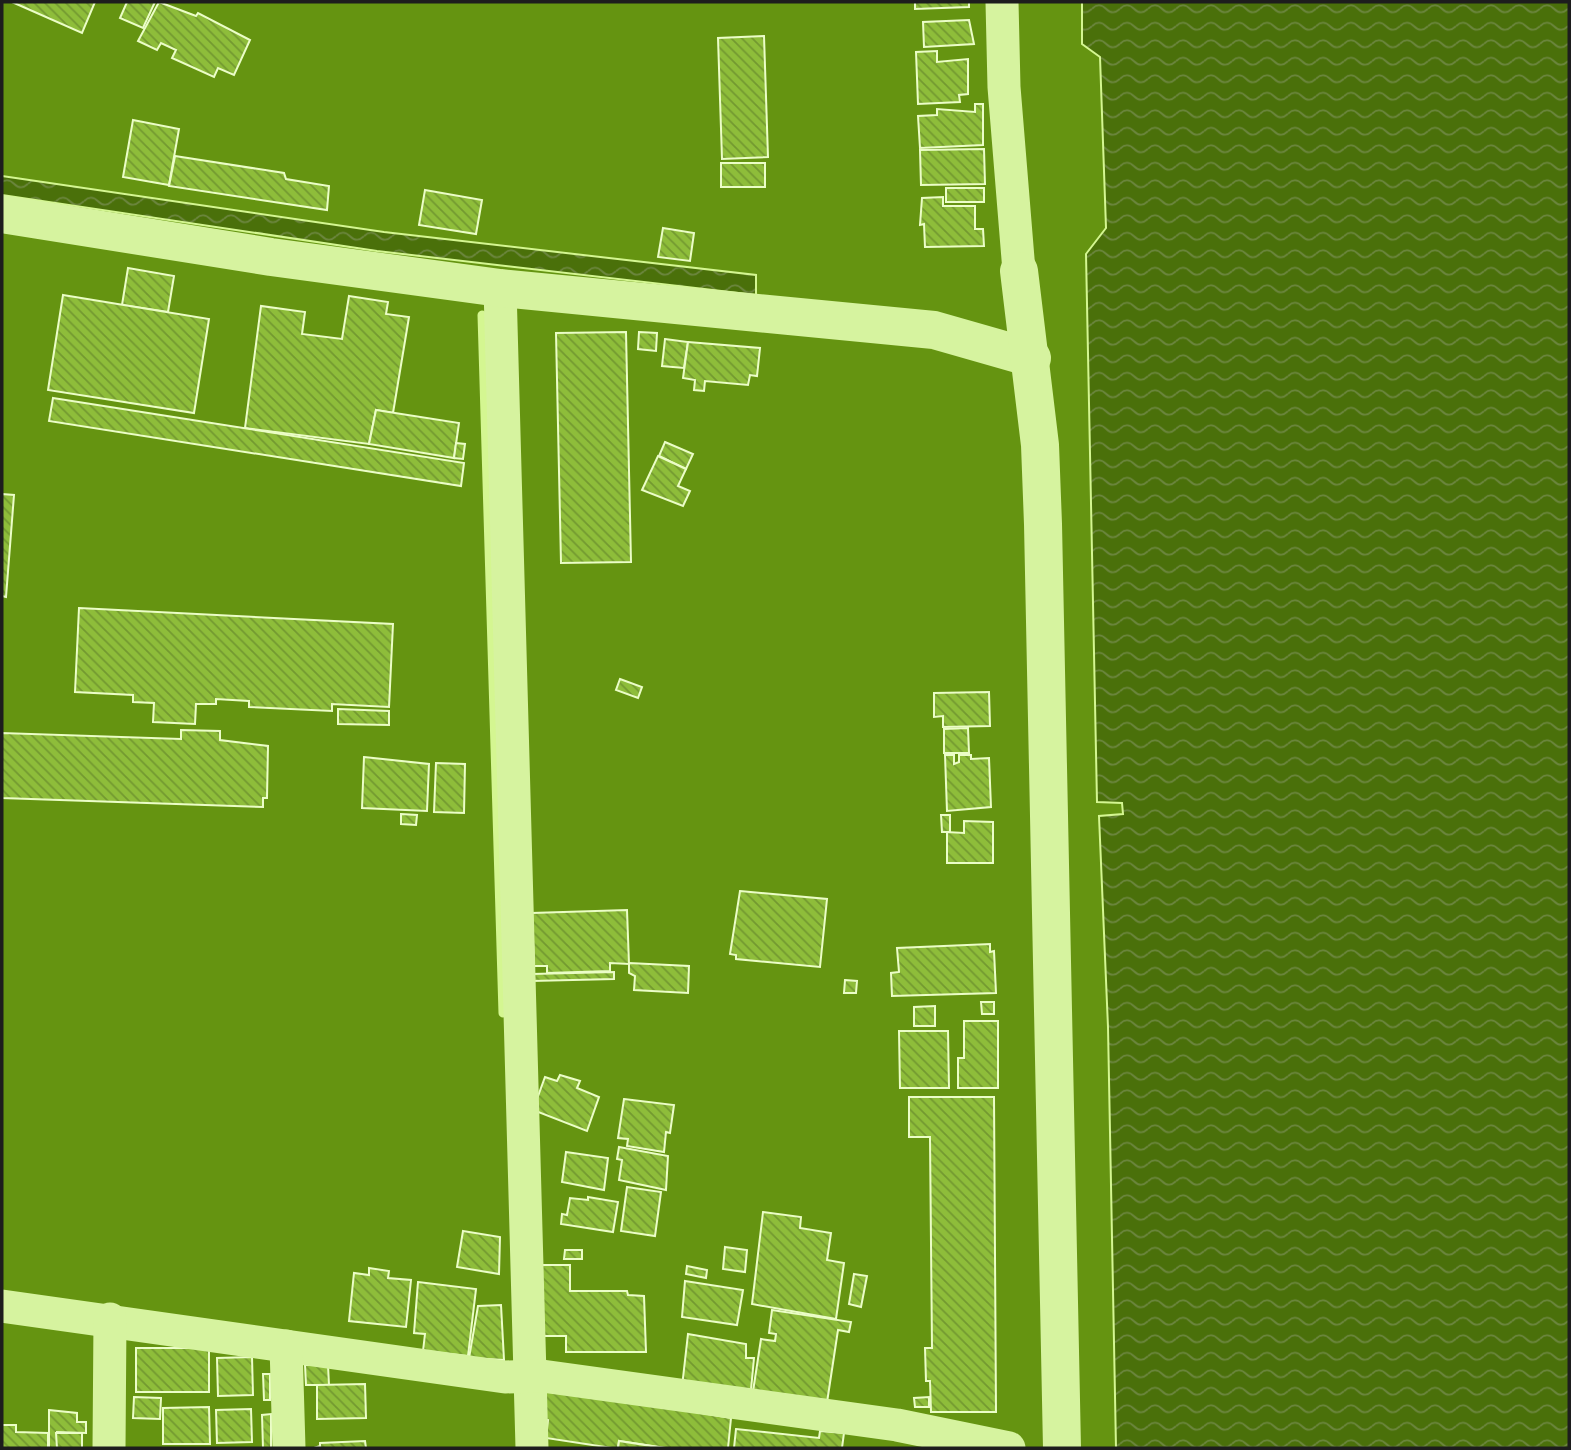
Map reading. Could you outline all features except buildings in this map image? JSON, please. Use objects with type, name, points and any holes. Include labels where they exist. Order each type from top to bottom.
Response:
[{"type":"street","points":[[1002,2],[1004,87],[1019,271],[1032,358],[1043,511],[1062,1448]]},
{"type":"street","points":[[2,214],[271,257],[500,288],[934,331],[1032,358]]},
{"type":"street","points":[[500,288],[518,1377],[533,1448]]},
{"type":"street","points":[[2,1306],[518,1377],[897,1425],[1009,1448]]},
{"type":"street","points":[[109,1448],[110,1319]]},
{"type":"street","points":[[286,1346],[289,1448]]},
{"type":"water","points":[[1082,2],[1569,2],[1569,1448],[1116,1448],[1108,1027],[1099,816],[1123,814],[1122,803],[1097,802],[1086,254],[1106,228],[1100,57],[1082,44]]},
{"type":"water","points":[[2,176],[384,232],[756,275],[756,295],[377,251],[2,195]]},
{"type":"waterway","points":[[482,315],[503,1013]]}]
